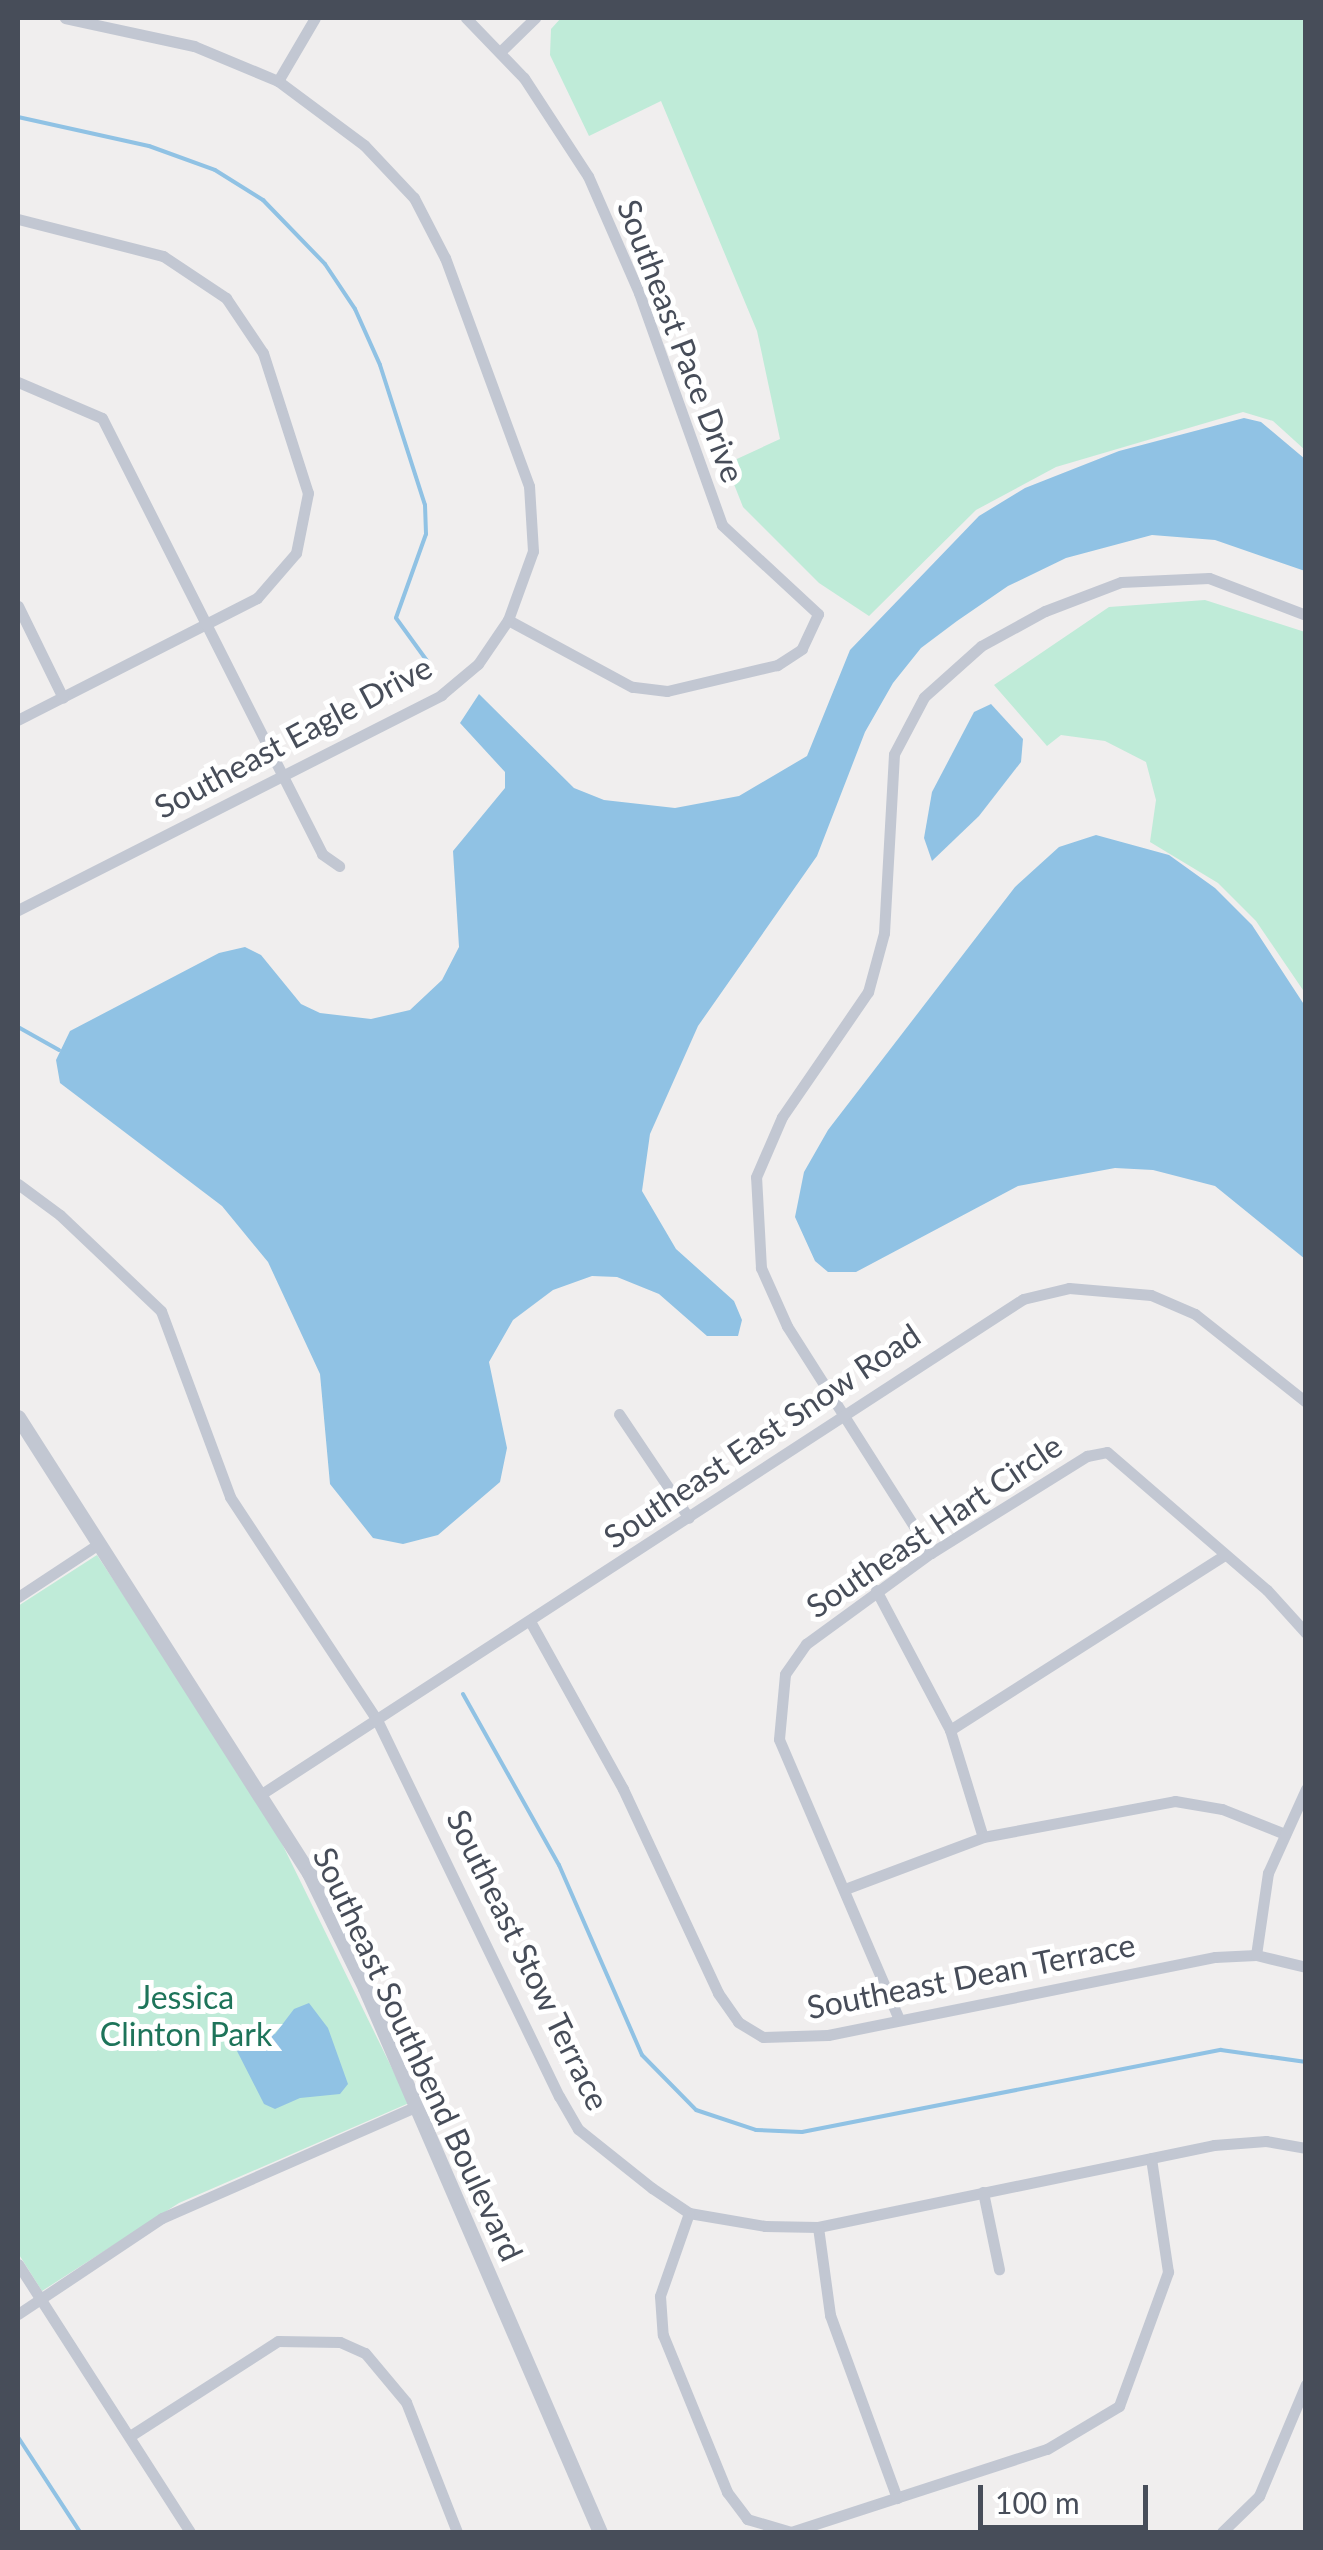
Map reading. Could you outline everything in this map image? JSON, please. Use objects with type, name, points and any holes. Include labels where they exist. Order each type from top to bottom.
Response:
[{"type":"street","name":"Southeast Eagle Drive","points":[[18,910],[441,695],[478,664],[508,620],[533,550],[529,486],[445,258],[414,198],[364,145],[278,82],[194,46],[64,18]]},
{"type":"street","points":[[278,82],[315,18]]},
{"type":"street","name":"Southeast Pace Drive","points":[[466,18],[500,52],[588,176],[639,293],[722,526],[818,614],[802,649],[777,664],[667,692],[632,686],[508,620]]},
{"type":"street","points":[[479,29],[492,18]]},
{"type":"street","points":[[500,52],[536,18]]},
{"type":"street","points":[[18,219],[132,244],[188,268],[226,298],[263,353],[304,464],[306,522],[282,574],[257,598],[206,628],[18,720]]},
{"type":"street","points":[[18,382],[102,418],[322,854],[340,866]]},
{"type":"street","points":[[932,1553],[788,1326],[760,1268],[756,1178],[782,1117],[868,992],[884,933],[886,818],[894,754],[924,697],[981,646],[1045,611],[1121,582],[1209,578],[1306,615]]},
{"type":"street","points":[[18,606],[63,698]]},
{"type":"street","name":"Southeast Stow Terrace","points":[[18,1184],[60,1215],[161,1311],[230,1497],[377,1720],[578,2129],[690,2213]]},
{"type":"street","name":"Southeast East Snow Road","points":[[263,1792],[531,1624],[842,1413],[1024,1299],[1110,1287],[1151,1295],[1195,1314],[1306,1402]]},
{"type":"street","points":[[618,1414],[689,1518]]},
{"type":"street","name":"Southeast Southbend Boulevard","points":[[18,1417],[263,1792],[357,1971],[600,2532]]},
{"type":"street","name":"Southeast Hart Circle","points":[[898,2017],[779,1739],[778,1703],[785,1674],[806,1644],[932,1553],[1087,1456],[1107,1452],[1267,1590],[1306,1634]]},
{"type":"street","points":[[18,1597],[100,1543]]},
{"type":"street","points":[[950,1730],[1223,1556]]},
{"type":"street","points":[[876,1590],[950,1730],[983,1837]]},
{"type":"street","name":"Southeast Dean Terrace","points":[[531,1624],[623,1789],[718,1994],[738,2022],[763,2037],[794,2040],[1171,1964],[1256,1955],[1306,1967]]},
{"type":"street","points":[[1256,1955],[1264,1888],[1306,1790]]},
{"type":"street","points":[[844,1889],[983,1837],[1175,1801],[1222,1809],[1285,1834]]},
{"type":"street","points":[[18,2314],[162,2218],[417,2106]]},
{"type":"street","points":[[1151,2158],[1168,2272],[1119,2406],[1047,2449],[810,2529],[771,2532],[747,2519],[728,2492],[663,2335],[660,2296],[690,2213],[818,2227],[1151,2158],[1266,2141],[1306,2148]]},
{"type":"street","points":[[983,2192],[999,2269]]},
{"type":"street","points":[[818,2227],[830,2315],[897,2498]]},
{"type":"street","points":[[18,2264],[190,2532]]},
{"type":"street","points":[[130,2436],[278,2341],[340,2342],[365,2353],[406,2402],[457,2532]]},
{"type":"street","points":[[1222,2532],[1259,2496],[1306,2384]]},
{"type":"street","points":[[741,2532],[747,2519]]},
{"type":"green space","points":[[561,18],[1305,18],[1305,450],[1273,421],[1243,412],[1056,467],[976,510],[869,616],[819,583],[743,507],[726,464],[780,439],[757,331],[661,101],[589,136],[550,55],[551,29]]},
{"type":"green space","points":[[1205,600],[1305,632],[1305,993],[1256,921],[1218,883],[1150,842],[1156,800],[1146,762],[1105,741],[1061,735],[1047,746],[994,685],[1109,607]]},
{"type":"green space","name":"Jessica Clinton Park","points":[[97,1555],[266,1811],[409,2103],[179,2203],[42,2291],[18,2253],[18,1606]]},
{"type":"water","points":[[1244,418],[1261,422],[1305,459],[1305,571],[1215,540],[1152,535],[1066,558],[1008,586],[957,621],[921,648],[893,683],[865,732],[817,856],[698,1026],[650,1134],[642,1191],[676,1249],[734,1301],[742,1320],[738,1336],[707,1336],[659,1294],[617,1277],[592,1276],[553,1290],[513,1320],[489,1362],[507,1448],[500,1482],[438,1535],[403,1544],[373,1538],[330,1484],[320,1374],[268,1262],[222,1206],[60,1083],[56,1060],[70,1031],[219,953],[245,947],[261,955],[301,1004],[320,1013],[371,1019],[410,1010],[442,980],[459,947],[453,851],[505,788],[505,772],[460,723],[479,694],[574,788],[604,800],[675,808],[739,796],[807,756],[850,650],[979,516],[1025,488],[1119,451]]},
{"type":"water","points":[[991,704],[1023,739],[1021,762],[979,816],[932,861],[924,838],[932,792],[974,712]]},
{"type":"water","points":[[1096,835],[1169,855],[1215,888],[1252,925],[1305,1006],[1305,1259],[1215,1186],[1153,1170],[1115,1168],[1018,1186],[856,1272],[828,1272],[815,1261],[795,1217],[804,1172],[828,1130],[1015,887],[1059,847]]},
{"type":"water","points":[[309,2003],[328,2028],[348,2084],[340,2094],[300,2098],[275,2109],[264,2104],[237,2051],[250,2040],[275,2034],[294,2009]]},
{"type":"waterway","points":[[18,117],[149,146],[215,170],[263,200],[325,264],[355,309],[380,365],[425,505],[426,534],[396,618],[430,665]]},
{"type":"waterway","points":[[18,1027],[59,1050]]},
{"type":"waterway","points":[[463,1694],[559,1865],[642,2055],[696,2110],[756,2130],[802,2132],[1221,2050],[1306,2062]]},
{"type":"waterway","points":[[18,2437],[80,2532]]}]
